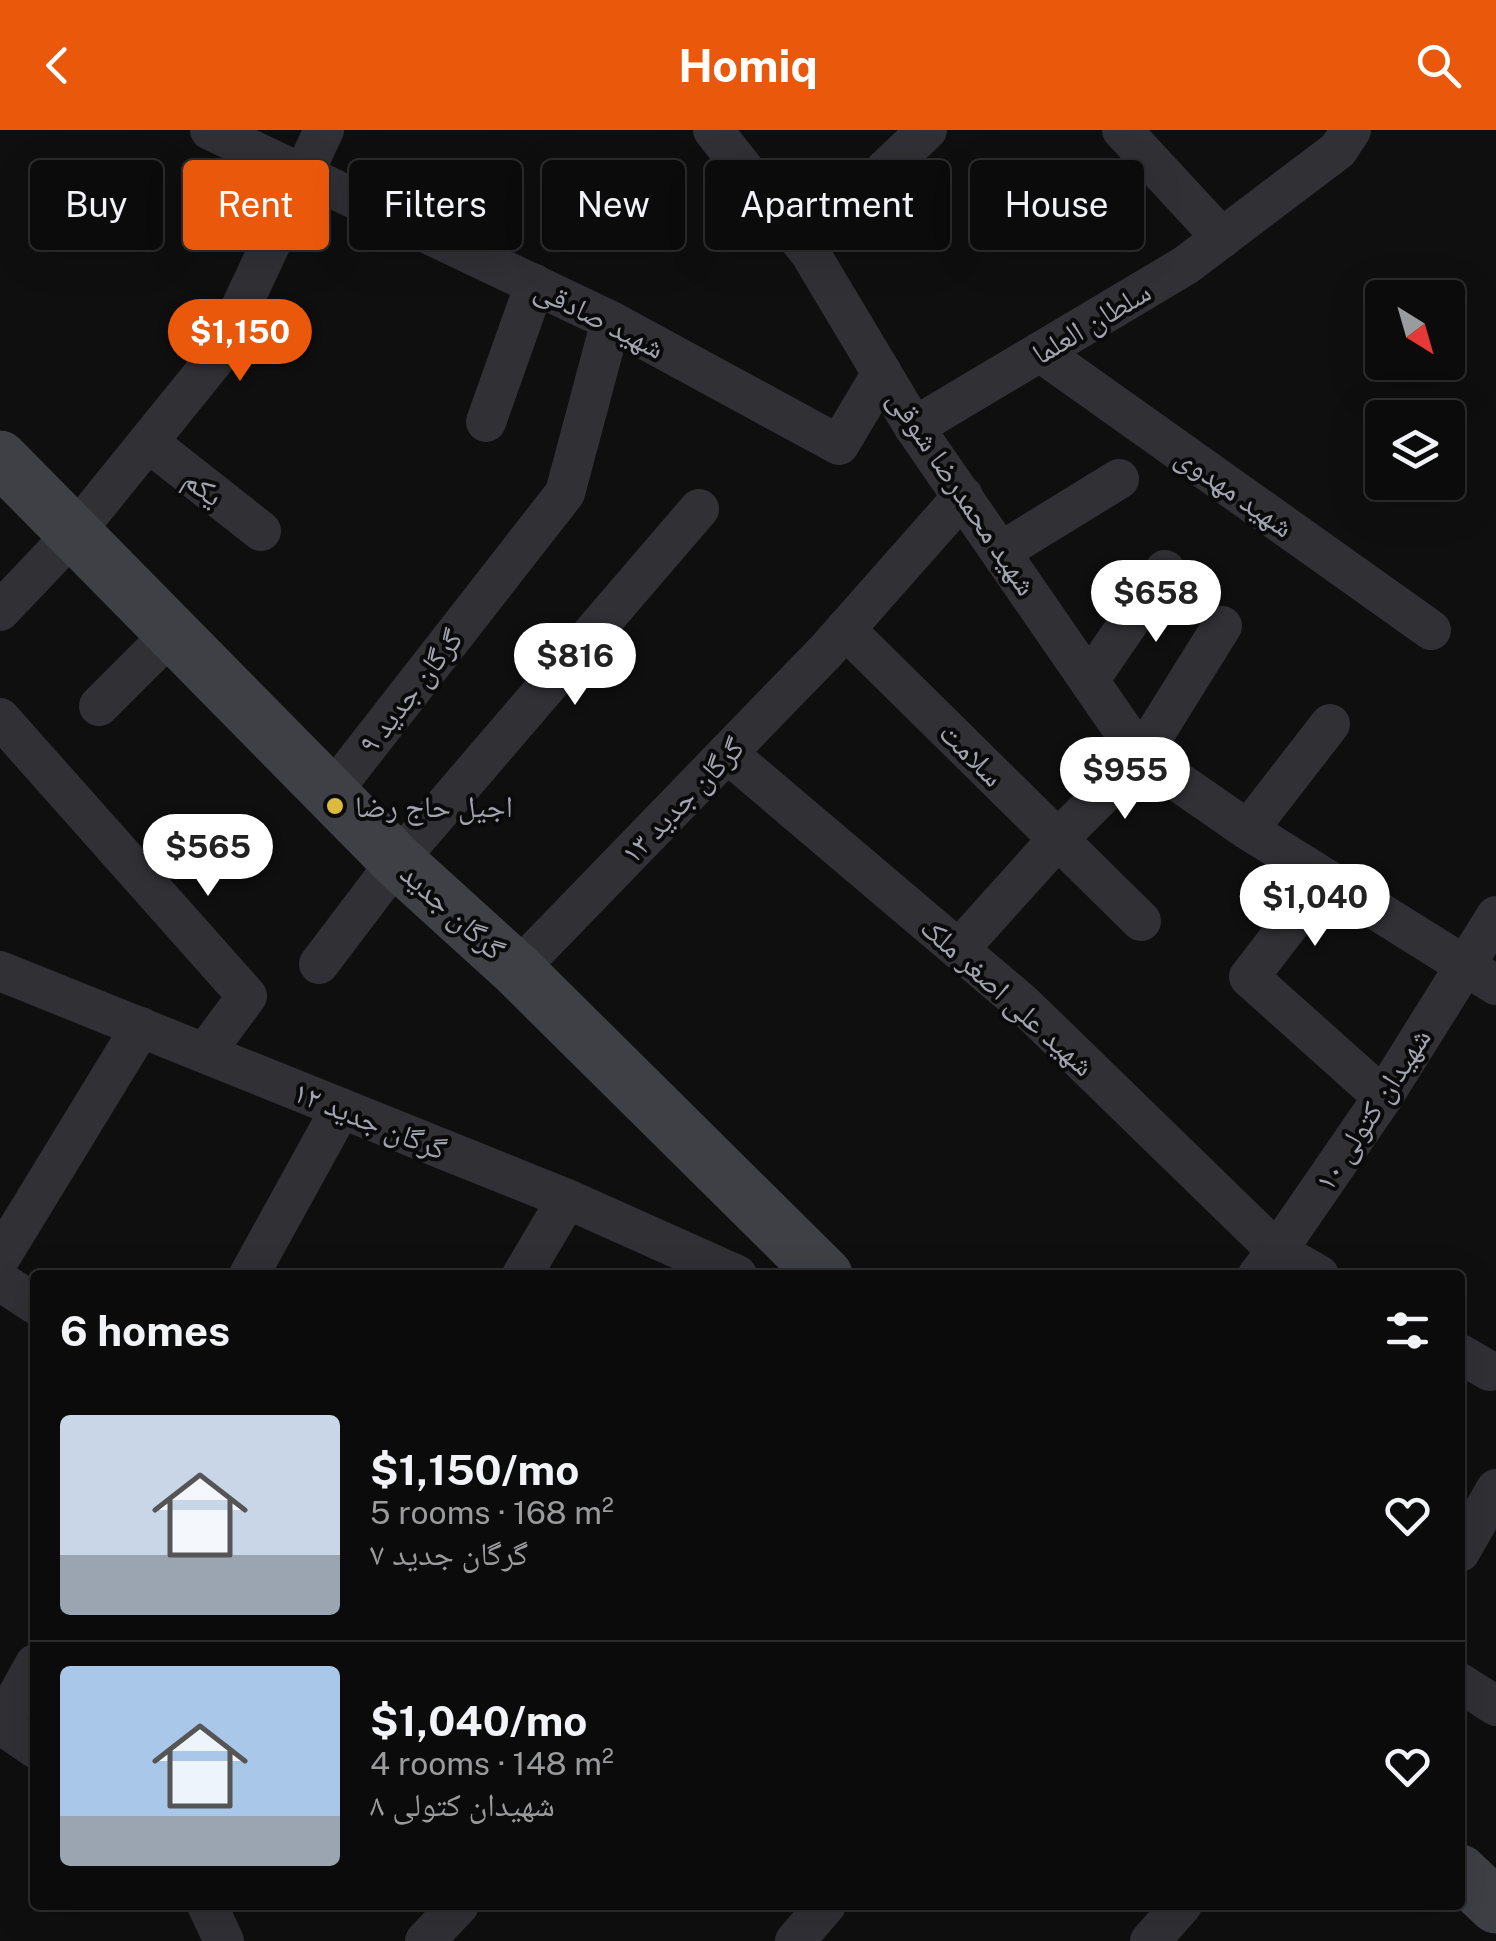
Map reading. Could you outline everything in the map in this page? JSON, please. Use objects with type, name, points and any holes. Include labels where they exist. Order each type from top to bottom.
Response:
[{"type":"main road","name":"گرگان جدید","points":[[0,458],[397,861],[517,970],[820,1270]]},
{"type":"main road","points":[[1465,1877],[1496,1906]]},
{"type":"street","name":"شهید صادقی","points":[[210,130],[273,160]]},
{"type":"street","points":[[310,160],[324,130]]},
{"type":"street","name":"شهید محمدرضا شوقی","points":[[713,130],[810,252],[914,427],[1142,756],[1248,830],[1480,975]]},
{"type":"street","points":[[895,160],[926,130]]},
{"type":"street","points":[[1122,130],[1222,238]]},
{"type":"street","name":"سلطان العلما","points":[[914,427],[1186,265],[1338,150],[1351,130]]},
{"type":"street","name":"شهید صادقی","points":[[329,186],[611,321],[839,445],[882,373]]},
{"type":"street","points":[[0,611],[75,532],[219,354],[268,250]]},
{"type":"street","points":[[486,422],[535,284]]},
{"type":"street","name":"گرگان جدید ۹","points":[[330,792],[565,493],[611,321]]},
{"type":"street","name":"شهید مهدوی","points":[[1040,352],[1431,630]]},
{"type":"street","name":"یکم","points":[[148,442],[261,531]]},
{"type":"street","points":[[1002,552],[1119,479]]},
{"type":"street","name":"گرگان جدید ۱۳","points":[[517,970],[846,629],[963,496]]},
{"type":"street","points":[[320,964],[397,861],[699,509]]},
{"type":"street","points":[[1090,679],[1165,570]]},
{"type":"street","points":[[958,949],[1058,839],[1142,756],[1222,626]]},
{"type":"street","name":"سلامت","points":[[846,629],[1141,920]]},
{"type":"street","points":[[99,706],[173,632]]},
{"type":"street","points":[[0,718],[247,996],[205,1053]]},
{"type":"street","points":[[1248,830],[1330,724]]},
{"type":"street","name":"شهید علی اصغر ملک","points":[[727,753],[1023,1004],[1268,1263],[1298,1270]]},
{"type":"street","points":[[1325,878],[1249,977],[1383,1097]]},
{"type":"street","name":"۱۰ شهیدان کتولی","points":[[1268,1263],[1383,1097],[1480,975],[1496,916]]},
{"type":"street","name":"گرگان جدید ۱۲","points":[[0,971],[567,1199],[721,1270]]},
{"type":"street","points":[[0,1258],[141,1028]]},
{"type":"street","points":[[252,1270],[341,1108]]},
{"type":"street","points":[[525,1270],[567,1199]]},
{"type":"street","points":[[0,1281],[30,1301]]},
{"type":"street","points":[[1465,1543],[1496,1489]]},
{"type":"street","points":[[30,1673],[1,1725],[30,1745]]},
{"type":"street","points":[[1465,1686],[1496,1706]]},
{"type":"street","points":[[209,1910],[224,1941]]},
{"type":"street","points":[[425,1941],[453,1910]]},
{"type":"street","points":[[795,1941],[822,1910]]},
{"type":"street","points":[[1150,1941],[1178,1910]]},
{"type":"place","name":"اجیل حاج رضا","points":[[335,806]]}]
